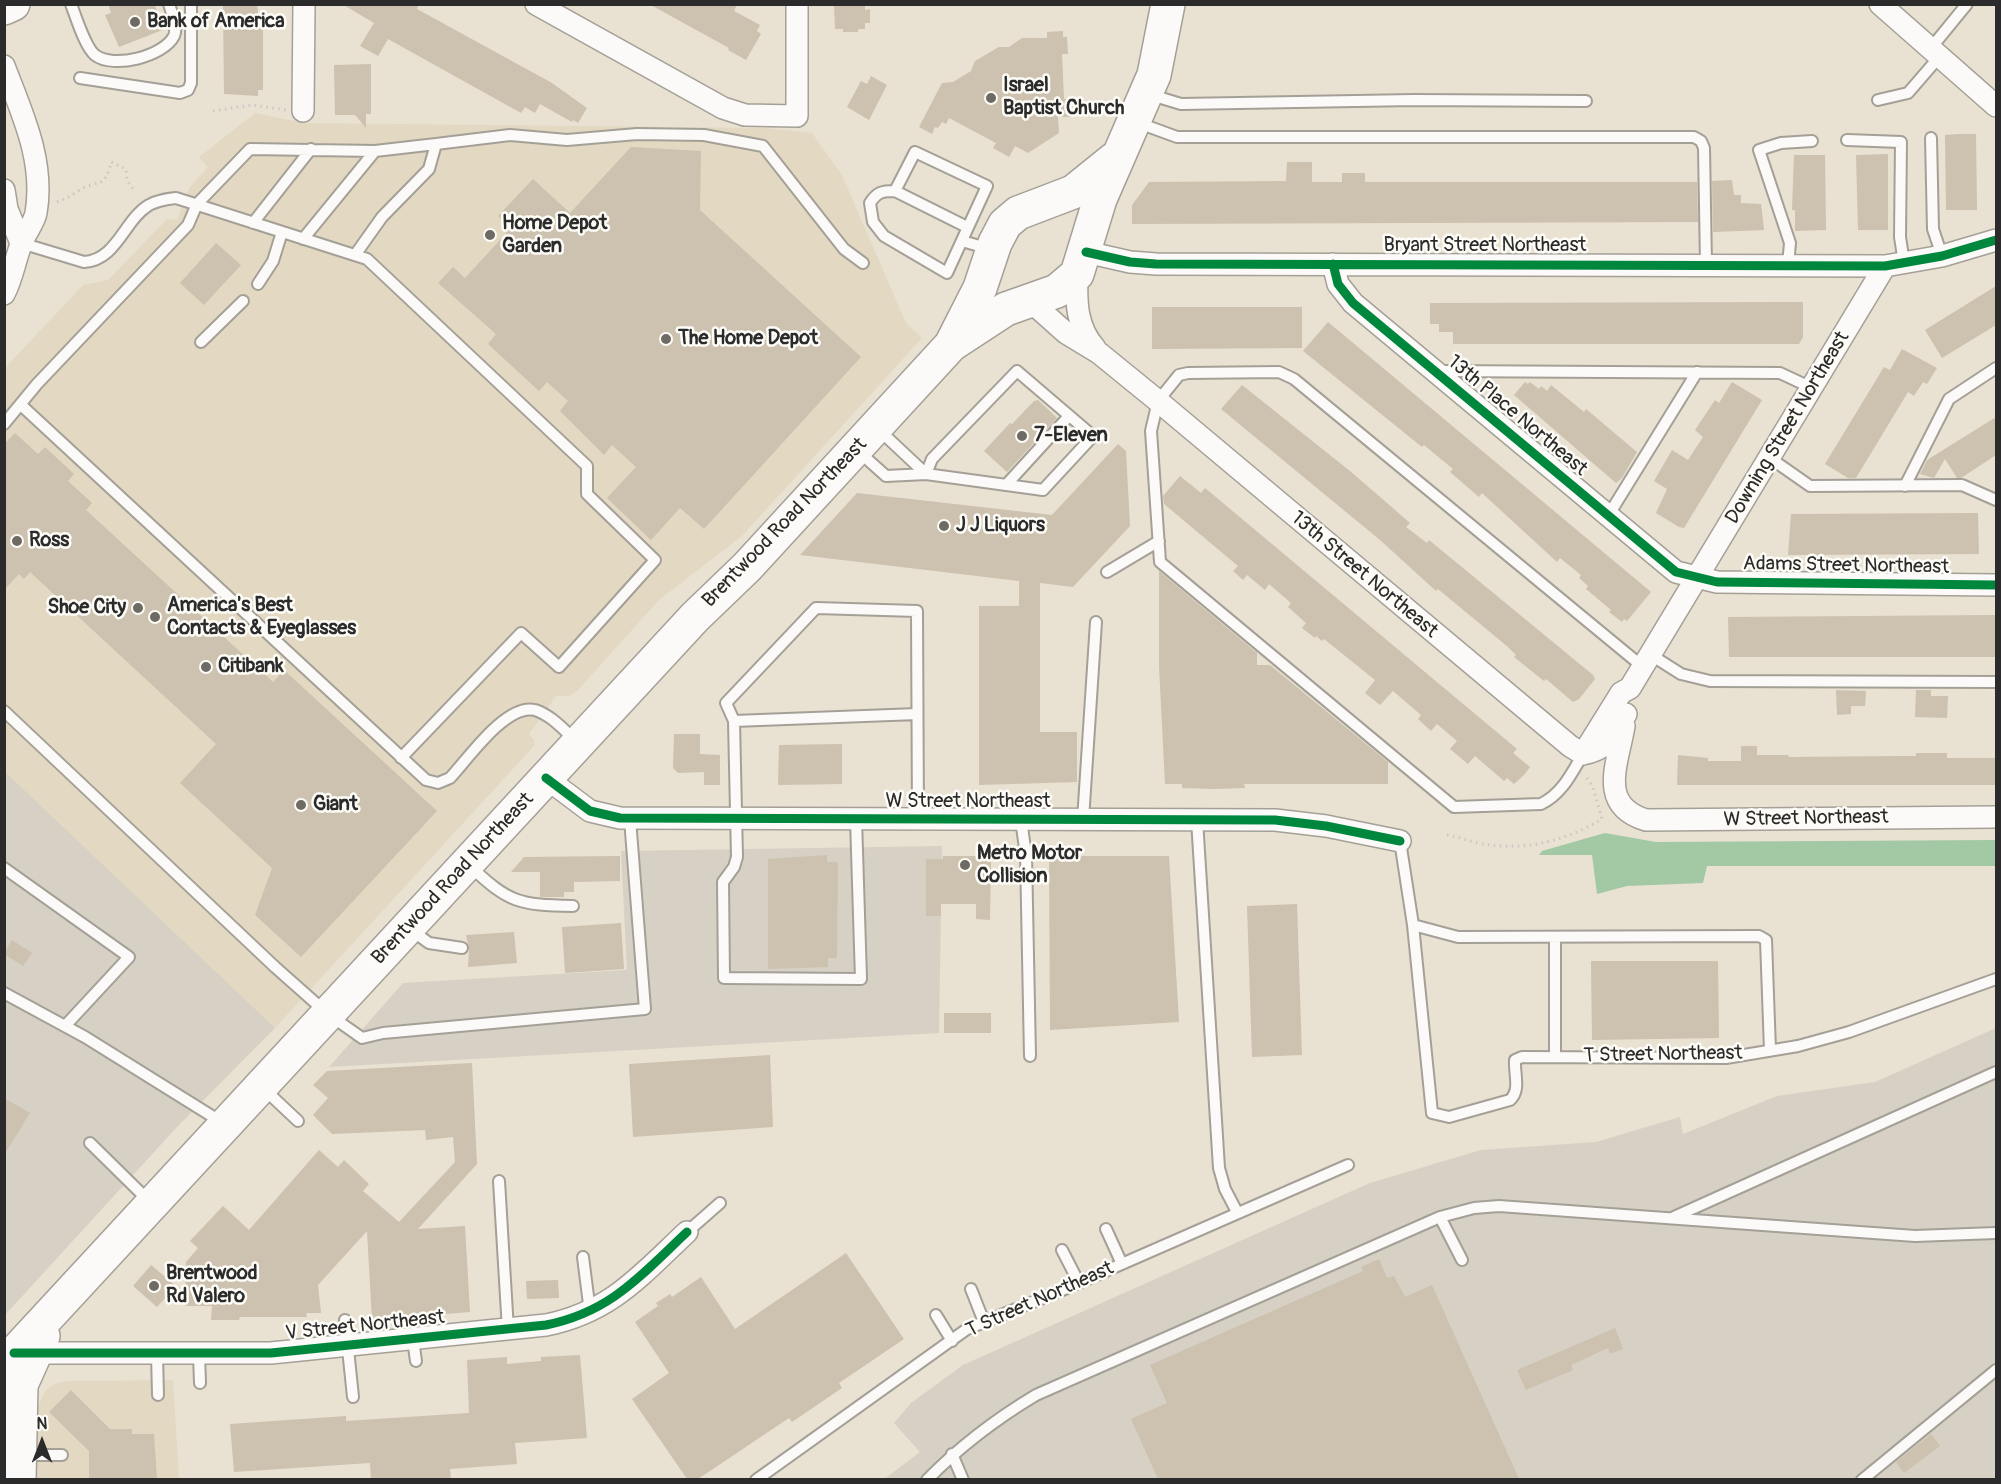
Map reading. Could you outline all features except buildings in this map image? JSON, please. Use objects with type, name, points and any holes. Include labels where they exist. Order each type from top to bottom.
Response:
[{"type":"main road","points":[[4,8],[13,4]]},
{"type":"main road","points":[[1119,154],[1083,185],[1051,203],[1013,216],[1002,229],[990,259],[1001,286],[1026,301],[1057,291],[1084,252],[1119,154],[1142,108],[1160,51],[1168,4]]},
{"type":"main road","points":[[1051,203],[1075,214],[1084,252]]},
{"type":"main road","name":"Brentwood Road Northeast","points":[[951,345],[990,259]]},
{"type":"main road","name":"Brentwood Road Northeast","points":[[14,1356],[546,778],[951,345],[998,313],[1026,301]]},
{"type":"main road","points":[[14,1356],[20,1393],[16,1468]]},
{"type":"street","points":[[303,4],[303,111]]},
{"type":"street","points":[[536,4],[723,108],[745,116],[797,116],[797,4]]},
{"type":"street","points":[[1880,4],[1996,106]]},
{"type":"street","points":[[4,66],[35,152],[38,182],[36,215],[10,247]]},
{"type":"street","points":[[4,190],[11,281],[4,294]]},
{"type":"street","points":[[1895,265],[1942,256],[1996,240]]},
{"type":"street","name":"Bryant Street Northeast","points":[[1084,252],[1149,264],[1895,265]]},
{"type":"street","name":"13th Street Northeast","points":[[1084,252],[1080,325],[1086,338],[1099,353]]},
{"type":"street","name":"13th Place Northeast","points":[[1333,264],[1338,284],[1348,299],[1676,572],[1696,579]]},
{"type":"street","name":"Downing Street Northeast","points":[[1582,763],[1621,693],[1630,688],[1647,661],[1812,388],[1895,265]]},
{"type":"street","name":"13th Street Northeast","points":[[1026,301],[1066,333],[1099,353],[1158,401],[1566,743],[1582,763]]},
{"type":"street","name":"Adams Street Northeast","points":[[1696,579],[1717,582],[1996,585]]},
{"type":"street","name":"Downing Street Northeast","points":[[1621,804],[1615,795],[1613,783],[1626,714],[1632,700],[1630,688]]},
{"type":"street","points":[[1582,763],[1608,743],[1626,714]]},
{"type":"street","name":"W Street Northeast","points":[[546,778],[590,812],[630,819],[1292,821],[1400,841]]},
{"type":"street","name":"W Street Northeast","points":[[1621,804],[1639,818],[1660,821],[1996,817]]},
{"type":"street","name":"V Street Northeast","points":[[14,1356],[271,1353],[349,1346],[414,1350],[508,1330],[562,1322],[590,1312],[623,1291],[687,1232]]},
{"type":"lane","points":[[71,4],[92,53],[105,61],[134,60],[164,46],[174,36],[175,21],[170,4]]},
{"type":"lane","points":[[80,78],[180,93],[188,90],[191,83],[191,4]]},
{"type":"lane","points":[[1878,100],[1908,93],[1967,4]]},
{"type":"lane","points":[[1142,108],[1181,104],[1414,100],[1586,101]]},
{"type":"lane","points":[[1142,108],[1177,137],[1694,137],[1701,141],[1704,148],[1706,265]]},
{"type":"lane","points":[[4,424],[37,384],[188,225],[197,204],[250,149],[375,151],[510,135],[567,140],[637,134],[704,135],[763,146],[844,249],[863,263]]},
{"type":"lane","points":[[1931,138],[1933,229],[1942,256]]},
{"type":"lane","points":[[1848,140],[1901,142],[1900,237],[1895,265]]},
{"type":"lane","points":[[1788,265],[1790,243],[1759,150],[1781,143],[1812,141]]},
{"type":"lane","points":[[355,255],[382,217],[429,169],[436,144]]},
{"type":"lane","points":[[253,223],[311,149]]},
{"type":"lane","points":[[303,238],[375,151]]},
{"type":"lane","points":[[895,191],[915,152],[987,186],[947,273],[884,236],[873,222],[870,203],[875,195],[882,191],[895,191],[967,227]]},
{"type":"lane","points":[[10,247],[84,262],[94,261],[105,255],[147,206],[160,200],[176,198],[367,259],[587,466],[587,494],[655,560],[560,667],[521,633],[401,758]]},
{"type":"lane","points":[[258,284],[273,261],[282,232]]},
{"type":"lane","points":[[962,241],[990,259]]},
{"type":"lane","points":[[201,342],[243,301]]},
{"type":"lane","points":[[1905,486],[1950,399],[1996,368]]},
{"type":"lane","points":[[866,438],[886,477],[926,474],[1042,490],[1093,436],[1017,370],[932,459],[926,474]]},
{"type":"lane","points":[[1433,370],[1780,373],[1812,388]]},
{"type":"lane","points":[[1582,763],[1554,798],[1540,804],[1454,807],[1160,562],[1151,431],[1158,401],[1179,375],[1279,372],[1294,379],[1647,661],[1681,675],[1710,681],[1996,682]]},
{"type":"lane","points":[[1608,516],[1697,372]]},
{"type":"lane","points":[[21,405],[401,758],[430,782],[446,781],[506,718],[523,710],[536,711],[549,717],[579,743]]},
{"type":"lane","points":[[1006,485],[1070,416]]},
{"type":"lane","points":[[866,438],[926,474]]},
{"type":"lane","points":[[1770,458],[1810,486],[1962,485],[1996,501]]},
{"type":"lane","points":[[1107,572],[1159,541]]},
{"type":"lane","points":[[856,819],[861,979],[724,978],[723,882],[734,867],[737,857],[734,721],[726,704],[816,608],[918,611],[918,820]]},
{"type":"lane","points":[[1083,820],[1096,621]]},
{"type":"lane","points":[[4,711],[328,1014],[363,1038],[383,1033],[645,1009],[630,819]]},
{"type":"lane","points":[[734,721],[917,714]]},
{"type":"lane","points":[[1021,820],[1026,855],[1030,1056]]},
{"type":"lane","points":[[1197,820],[1219,1168],[1225,1189],[1237,1212]]},
{"type":"lane","points":[[1400,841],[1413,926],[1458,937],[1759,936],[1766,940],[1770,1050]]},
{"type":"lane","points":[[467,864],[504,896],[528,905],[573,906]]},
{"type":"lane","points":[[4,868],[129,957],[65,1026]]},
{"type":"lane","name":"T Street Northeast","points":[[1413,926],[1432,1113],[1449,1117],[1510,1100],[1517,1088],[1515,1060],[1522,1057],[1726,1058],[1849,1032],[1996,979]]},
{"type":"lane","points":[[408,928],[429,943],[462,948]]},
{"type":"lane","points":[[1555,937],[1555,1057]]},
{"type":"lane","points":[[4,993],[65,1026],[226,1125]]},
{"type":"lane","points":[[1673,1217],[1996,1072]]},
{"type":"lane","points":[[261,1087],[298,1121]]},
{"type":"lane","points":[[90,1143],[153,1205]]},
{"type":"lane","name":"T Street Northeast","points":[[756,1479],[967,1329],[1079,1283],[1348,1165]]},
{"type":"lane","points":[[499,1181],[508,1330]]},
{"type":"lane","name":"V Street Northeast","points":[[687,1232],[720,1203]]},
{"type":"lane","points":[[927,1479],[952,1454],[998,1418],[1036,1395],[1440,1217],[1474,1208],[1499,1206],[1673,1217],[1791,1229],[1915,1236],[1996,1233]]},
{"type":"lane","points":[[1440,1217],[1462,1260]]},
{"type":"lane","points":[[1106,1229],[1122,1264]]},
{"type":"lane","points":[[1062,1250],[1079,1283]]},
{"type":"lane","points":[[583,1257],[590,1312]]},
{"type":"lane","points":[[971,1289],[984,1322]]},
{"type":"lane","points":[[936,1315],[952,1341]]},
{"type":"lane","points":[[345,1320],[352,1396]]},
{"type":"lane","points":[[157,1354],[158,1395]]},
{"type":"lane","points":[[199,1354],[200,1383]]},
{"type":"lane","points":[[1862,1479],[1996,1370]]},
{"type":"lane","points":[[952,1454],[963,1479]]},
{"type":"lane","points":[[16,1468],[62,1455]]},
{"type":"path","points":[[213,111],[252,105],[303,111]]},
{"type":"path","points":[[57,202],[74,196],[78,190],[103,182],[109,175],[111,162],[126,169],[127,180],[135,192]]},
{"type":"path","points":[[1447,835],[1506,847],[1527,847],[1571,837],[1602,819],[1590,780],[1582,763]]},
{"type":"shaded area","points":[[255,113],[304,123],[766,128],[812,133],[842,175],[906,323],[922,338],[742,536],[659,600],[578,690],[570,696],[556,696],[529,734],[534,740],[534,746],[275,1028],[5,778],[4,369],[83,285],[108,280],[167,219],[177,220],[190,187],[208,167],[199,157]]},
{"type":"shaded area","points":[[4,771],[275,1028],[176,1128],[5,1315]]},
{"type":"shaded area","points":[[942,846],[939,1033],[329,1067],[403,983],[627,970],[621,851]]},
{"type":"shaded area","points":[[1996,1028],[1996,1479],[883,1480],[920,1452],[894,1423],[911,1403],[963,1365],[1370,1183],[1481,1150],[1596,1142],[1680,1117],[1683,1134],[1777,1096],[1875,1082]]},
{"type":"shaded area","points":[[173,1380],[179,1479],[37,1480],[37,1408],[45,1391],[54,1384],[68,1381]]},
{"type":"green space","points":[[1605,833],[1656,842],[1996,840],[1996,866],[1707,866],[1703,883],[1627,886],[1597,894],[1592,855],[1539,855],[1542,851]]},
{"type":"cycle path","points":[[1086,252],[1130,262],[1156,264],[1885,266],[1942,256],[1996,240]]},
{"type":"cycle path","points":[[1333,264],[1338,284],[1353,303],[1676,572],[1717,582],[1996,585]]},
{"type":"cycle path","points":[[546,778],[590,811],[620,818],[1275,820],[1326,826],[1400,841]]},
{"type":"cycle path","points":[[14,1353],[271,1353],[546,1325],[589,1311],[624,1290],[687,1232]]},
{"type":"place","name":"Bank of America","points":[[135,22]]},
{"type":"place","name":"Israel Baptist Church","points":[[991,98]]},
{"type":"place","name":"Home Depot Garden","points":[[490,235]]},
{"type":"place","name":"The Home Depot","points":[[666,339]]},
{"type":"place","name":"7-Eleven","points":[[1022,436]]},
{"type":"place","name":"J J Liquors","points":[[944,526]]},
{"type":"place","name":"Ross","points":[[17,541]]},
{"type":"place","name":"Shoe City","points":[[138,608]]},
{"type":"place","name":"America's Best Contacts & Eyeglasses","points":[[155,617]]},
{"type":"place","name":"Citibank","points":[[206,667]]},
{"type":"place","name":"Giant","points":[[301,805]]},
{"type":"place","name":"Metro Motor Collision","points":[[965,865]]},
{"type":"place","name":"Brentwood Rd Valero","points":[[154,1286]]}]
